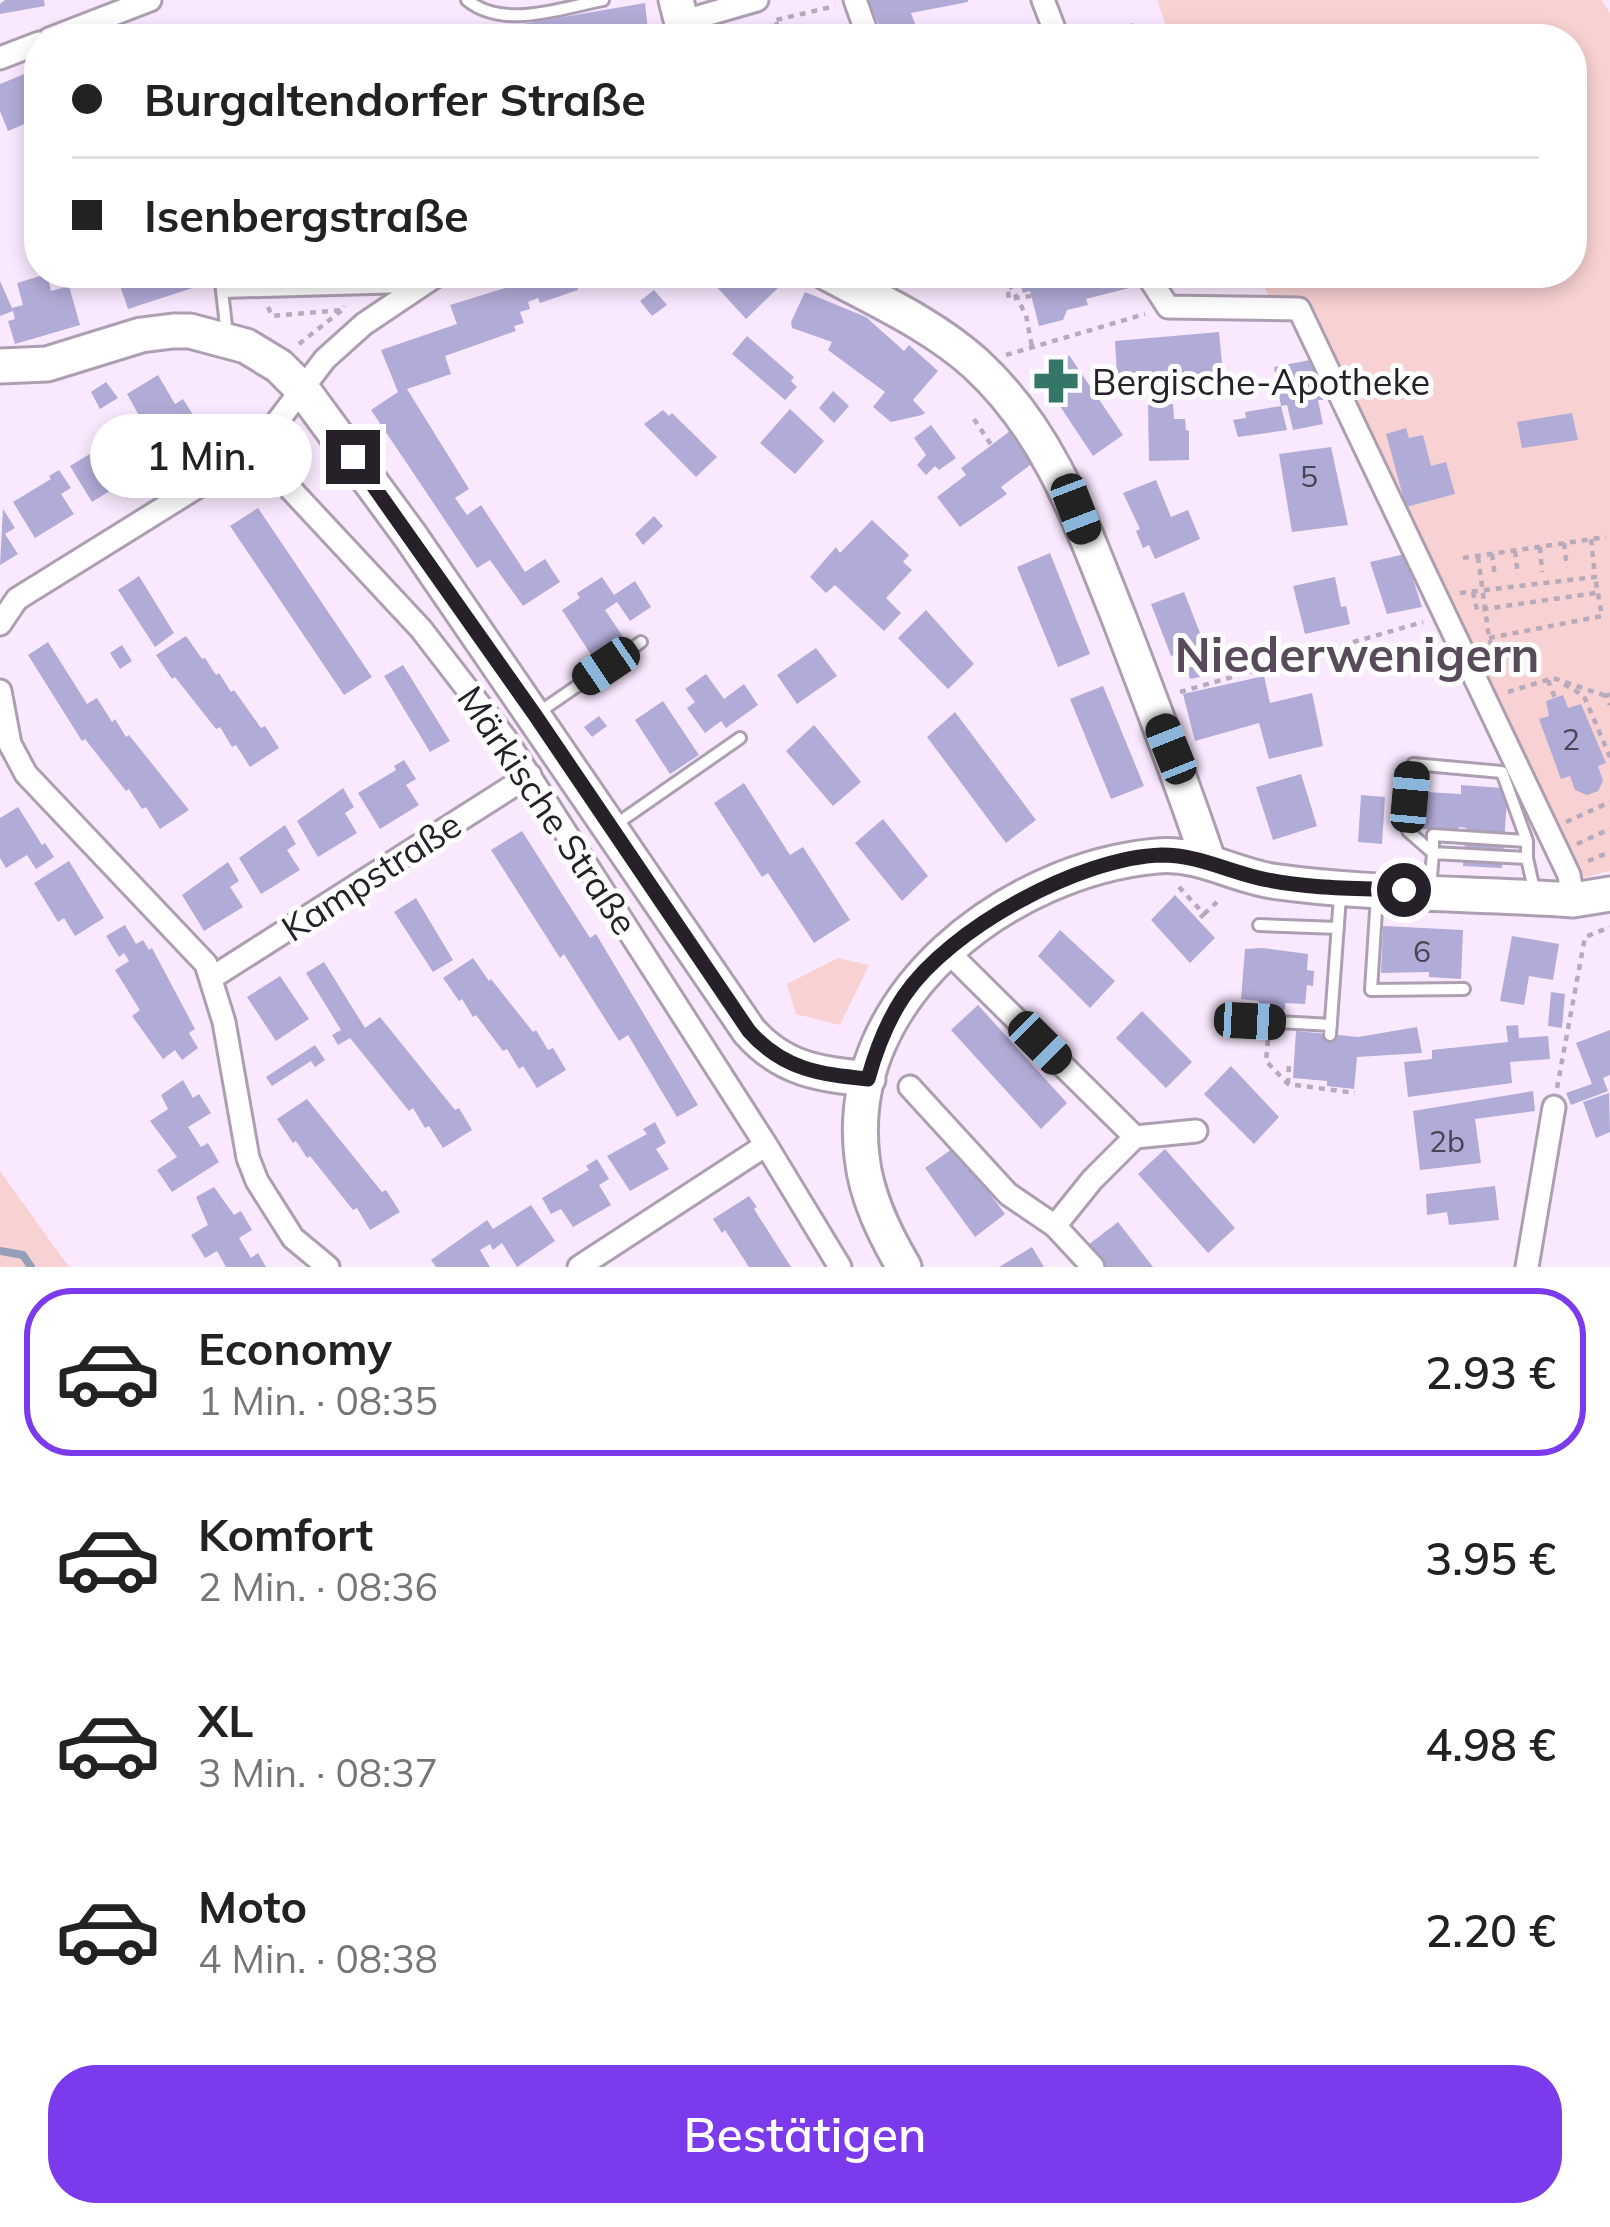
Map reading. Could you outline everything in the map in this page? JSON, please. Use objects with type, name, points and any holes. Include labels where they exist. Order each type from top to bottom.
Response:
[{"type":"street","points":[[88,24],[150,0]]},
{"type":"street","points":[[681,20],[757,0]]},
{"type":"street","points":[[0,624],[17,599],[254,451],[325,359],[417,288]]},
{"type":"street","points":[[854,288],[932,331],[975,364],[1042,441],[1151,700],[1208,860]]},
{"type":"street","points":[[1156,288],[1168,307],[1299,309],[1441,605],[1496,695],[1569,875],[1601,907]]},
{"type":"street","points":[[0,365],[47,364],[156,332],[190,331],[228,340],[267,358],[303,390],[535,715],[759,1042],[800,1070],[868,1079]]},
{"type":"street","name":"Märkische Straße","points":[[254,451],[422,629],[530,775],[840,1267]]},
{"type":"street","points":[[0,691],[10,744],[26,774],[182,938],[213,977],[248,1158],[257,1181],[293,1238],[328,1267]]},
{"type":"street","name":"Kampstraße","points":[[213,977],[530,775]]},
{"type":"street","points":[[904,1267],[872,1204],[862,1157],[861,1118],[878,1044],[904,996],[945,949],[1025,897],[1094,869],[1162,856],[1208,860],[1267,880],[1535,897],[1601,907]]},
{"type":"street","points":[[945,949],[1135,1137]]},
{"type":"street","points":[[910,1087],[1008,1194],[1055,1226],[1093,1267]]},
{"type":"street","points":[[1528,1267],[1554,1108]]},
{"type":"street","points":[[1055,1226],[1135,1137],[1196,1131]]},
{"type":"street","points":[[580,1267],[766,1145]]},
{"type":"lane","points":[[467,0],[480,10],[518,16],[603,0]]},
{"type":"lane","points":[[222,288],[228,340]]},
{"type":"lane","points":[[222,292],[379,288]]},
{"type":"lane","points":[[535,715],[641,642]]},
{"type":"lane","points":[[612,827],[740,737]]},
{"type":"lane","points":[[1527,858],[1432,853],[1408,831],[1413,764],[1502,772],[1527,841],[1535,897]]},
{"type":"lane","points":[[1430,891],[1433,835],[1527,841]]},
{"type":"lane","points":[[1243,1020],[1330,1030],[1341,887]]},
{"type":"lane","points":[[1378,889],[1370,989],[1464,989]]},
{"type":"lane","points":[[1259,925],[1338,928]]},
{"type":"path","points":[[773,24],[855,1]]},
{"type":"path","points":[[776,20],[777,24]]},
{"type":"path","points":[[1008,288],[1009,299],[1031,296]]},
{"type":"path","points":[[1018,288],[1032,347]]},
{"type":"path","points":[[975,364],[1168,307]]},
{"type":"path","points":[[267,358],[342,310]]},
{"type":"path","points":[[974,419],[992,446]]},
{"type":"path","points":[[1463,559],[1606,537]]},
{"type":"path","points":[[1489,638],[1602,616],[1591,539]]},
{"type":"path","points":[[1564,543],[1567,567]]},
{"type":"path","points":[[1540,547],[1542,572]]},
{"type":"path","points":[[1515,550],[1518,575]]},
{"type":"path","points":[[1492,554],[1495,577]]},
{"type":"path","points":[[1478,556],[1496,695],[1551,679],[1608,695],[1610,705]]},
{"type":"path","points":[[1151,700],[1473,592],[1595,577]]},
{"type":"path","points":[[1473,592],[1477,610],[1598,592]]},
{"type":"path","points":[[1551,679],[1555,698]]},
{"type":"path","points":[[1551,679],[1584,696],[1610,757],[1604,759]]},
{"type":"path","points":[[1560,824],[1610,802]]},
{"type":"path","points":[[1570,846],[1610,830]]},
{"type":"path","points":[[1580,865],[1610,851]]},
{"type":"path","points":[[1162,856],[1172,879],[1204,914]]},
{"type":"path","points":[[1198,920],[1216,902]]},
{"type":"path","points":[[1554,1108],[1585,938],[1601,907]]},
{"type":"path","points":[[1276,1051],[1271,1050],[1269,1036],[1266,1061],[1288,1084],[1326,1085],[1323,1092],[1355,1093]]},
{"type":"path","points":[[1288,1084],[1289,1064]]},
{"type":"shaded area","points":[[1157,0],[1602,0],[1610,13],[1610,871],[1581,878],[1306,298],[1268,296],[1265,288],[1587,288],[1587,24],[1166,24]]},
{"type":"shaded area","points":[[838,958],[869,965],[840,1025],[796,1014],[787,984]]},
{"type":"shaded area","points":[[0,1171],[69,1267],[0,1267]]},
{"type":"building","points":[[5,0],[44,0],[45,6],[0,14]]},
{"type":"building","points":[[868,0],[968,0],[911,13],[915,24],[879,24]]},
{"type":"building","points":[[645,3],[647,24],[522,24]]},
{"type":"building","points":[[24,74],[24,124],[8,131],[0,111],[0,84]]},
{"type":"building","points":[[0,281],[12,308],[23,305],[17,283],[24,281],[24,288],[51,291],[70,288],[80,325],[15,344],[8,321],[15,319],[13,311],[0,316]]},
{"type":"building","points":[[121,288],[193,288],[128,309]]},
{"type":"building","points":[[505,288],[578,290],[540,303],[538,298],[528,302],[530,309],[520,312],[524,323],[514,326],[516,331],[445,356],[451,374],[407,389],[469,489],[455,498],[467,515],[481,505],[525,572],[545,559],[560,582],[523,606],[490,560],[477,568],[371,410],[398,392],[381,350],[457,324],[450,305]]},
{"type":"building","points":[[718,288],[778,288],[746,319]]},
{"type":"building","points":[[1022,288],[1129,288],[1086,299],[1088,305],[1067,310],[1063,320],[1039,326],[1030,291],[1023,293]]},
{"type":"building","points":[[654,290],[667,305],[652,316],[640,301]]},
{"type":"building","points":[[805,292],[866,317],[904,351],[909,345],[938,371],[913,400],[925,413],[891,422],[873,407],[885,392],[828,350],[832,342],[792,328]]},
{"type":"building","points":[[1219,332],[1223,374],[1152,380],[1151,372],[1117,375],[1115,341]]},
{"type":"building","points":[[747,336],[794,377],[791,381],[797,387],[785,400],[732,354]]},
{"type":"building","points":[[1069,355],[1123,435],[1093,456],[1040,376]]},
{"type":"building","points":[[1315,359],[1323,424],[1293,430],[1287,405],[1281,406],[1274,367]]},
{"type":"building","points":[[158,375],[175,404],[183,399],[205,434],[150,469],[137,446],[118,458],[131,478],[92,502],[70,466],[108,443],[116,434],[112,428],[122,422],[130,436],[145,426],[127,394]]},
{"type":"building","points":[[106,382],[118,398],[100,409],[91,392]]},
{"type":"building","points":[[833,391],[849,406],[834,423],[819,408]]},
{"type":"building","points":[[1173,404],[1174,419],[1185,419],[1189,431],[1189,460],[1149,461],[1148,405]]},
{"type":"building","points":[[1281,406],[1287,430],[1238,437],[1233,420],[1246,418],[1245,412]]},
{"type":"building","points":[[790,409],[824,441],[795,474],[760,443]]},
{"type":"building","points":[[663,410],[669,416],[672,413],[717,457],[696,477],[644,424]]},
{"type":"building","points":[[1572,413],[1578,440],[1522,448],[1517,422]]},
{"type":"building","points":[[931,425],[956,458],[926,475],[917,465],[926,455],[914,438]]},
{"type":"building","points":[[1406,428],[1409,438],[1423,435],[1431,466],[1446,462],[1455,494],[1406,507],[1386,434]]},
{"type":"building","points":[[1010,431],[1034,462],[1001,487],[1007,494],[960,527],[937,497],[966,475],[961,468]]},
{"type":"building","points":[[1331,447],[1348,525],[1292,532],[1279,454]]},
{"type":"building","points":[[59,470],[71,488],[61,494],[74,514],[35,538],[13,502]]},
{"type":"building","points":[[1156,480],[1171,517],[1188,510],[1200,539],[1155,559],[1149,545],[1143,548],[1136,531],[1140,529],[1123,493]]},
{"type":"building","points":[[258,508],[372,677],[344,695],[230,526]]},
{"type":"building","points":[[3,509],[15,528],[5,534],[18,554],[0,565]]},
{"type":"building","points":[[654,516],[663,526],[643,545],[635,534]]},
{"type":"building","points":[[872,520],[909,555],[903,562],[912,570],[886,598],[901,613],[884,631],[835,585],[826,593],[810,577],[836,547],[840,553]]},
{"type":"building","points":[[1050,553],[1090,654],[1058,667],[1017,567]]},
{"type":"building","points":[[1405,554],[1422,607],[1387,614],[1370,562]]},
{"type":"building","points":[[139,576],[174,633],[155,647],[118,590]]},
{"type":"building","points":[[602,577],[614,595],[635,581],[651,607],[630,621],[617,602],[605,610],[628,644],[597,664],[562,610]]},
{"type":"building","points":[[1335,577],[1350,624],[1305,634],[1293,586]]},
{"type":"building","points":[[1184,592],[1204,643],[1171,656],[1151,604]]},
{"type":"building","points":[[926,610],[974,664],[948,689],[898,638]]},
{"type":"building","points":[[186,636],[279,748],[250,767],[156,655]]},
{"type":"building","points":[[48,642],[87,704],[97,698],[112,722],[115,719],[189,810],[160,829],[146,807],[142,809],[82,741],[28,655]]},
{"type":"building","points":[[122,645],[132,661],[120,669],[110,653]]},
{"type":"building","points":[[816,648],[837,676],[797,704],[777,675]]},
{"type":"building","points":[[1211,662],[1214,674],[1190,679],[1187,668]]},
{"type":"building","points":[[403,665],[450,741],[430,752],[384,676]]},
{"type":"building","points":[[706,674],[724,699],[744,684],[758,705],[726,728],[721,721],[705,733],[687,708],[695,702],[685,689]]},
{"type":"building","points":[[1264,676],[1270,703],[1312,693],[1323,746],[1269,759],[1259,723],[1195,741],[1183,694]]},
{"type":"building","points":[[1103,686],[1144,786],[1111,799],[1070,699]]},
{"type":"building","points":[[1563,695],[1568,708],[1581,704],[1606,763],[1598,766],[1603,781],[1598,791],[1587,795],[1575,790],[1570,776],[1561,779],[1539,719],[1549,716],[1546,701]]},
{"type":"building","points":[[663,701],[699,755],[670,774],[635,720]]},
{"type":"building","points":[[955,712],[1036,820],[1006,843],[927,737]]},
{"type":"building","points":[[599,716],[607,726],[592,737],[584,727]]},
{"type":"building","points":[[814,725],[861,782],[833,806],[786,751]]},
{"type":"building","points":[[404,760],[416,779],[406,785],[419,805],[380,829],[358,793]]},
{"type":"building","points":[[1301,774],[1317,826],[1273,840],[1256,787]]},
{"type":"building","points":[[744,783],[790,855],[803,847],[850,920],[814,943],[768,873],[762,877],[714,803]]},
{"type":"building","points":[[1461,785],[1502,788],[1507,801],[1502,868],[1463,866],[1466,828],[1422,829],[1425,792],[1461,794]]},
{"type":"building","points":[[343,788],[354,807],[345,813],[357,833],[318,857],[297,821]]},
{"type":"building","points":[[1361,795],[1385,797],[1382,844],[1358,842]]},
{"type":"building","points":[[18,807],[54,857],[36,869],[27,855],[6,868],[0,858],[0,818]]},
{"type":"building","points":[[883,819],[928,876],[902,901],[855,843]]},
{"type":"building","points":[[285,825],[296,844],[287,850],[300,870],[261,894],[239,858]]},
{"type":"building","points":[[522,831],[590,938],[596,934],[698,1105],[677,1117],[628,1035],[619,1041],[564,954],[560,958],[491,850]]},
{"type":"building","points":[[69,861],[104,918],[75,936],[64,918],[58,922],[34,883]]},
{"type":"building","points":[[228,862],[239,881],[230,887],[243,907],[204,931],[182,895]]},
{"type":"building","points":[[1175,895],[1215,938],[1190,963],[1151,920]]},
{"type":"building","points":[[416,898],[453,960],[433,972],[394,912]]},
{"type":"building","points":[[125,925],[136,944],[143,940],[152,948],[195,1029],[189,1033],[198,1048],[182,1060],[175,1050],[163,1059],[132,1016],[140,1010],[115,970],[129,961],[124,953],[119,957],[106,936]]},
{"type":"building","points":[[1383,926],[1463,930],[1461,979],[1429,977],[1429,972],[1381,973]]},
{"type":"building","points":[[1060,930],[1115,981],[1090,1008],[1038,956]]},
{"type":"building","points":[[1512,936],[1559,944],[1553,980],[1529,976],[1524,1005],[1500,1001]]},
{"type":"building","points":[[1245,949],[1308,954],[1307,970],[1314,971],[1305,1004],[1285,1003],[1285,1010],[1259,1008],[1259,1001],[1241,999]]},
{"type":"building","points":[[473,958],[548,1050],[553,1048],[566,1070],[537,1088],[523,1066],[519,1069],[507,1049],[503,1051],[459,1001],[443,978]]},
{"type":"building","points":[[324,962],[365,1028],[380,1017],[455,1110],[459,1108],[472,1130],[443,1148],[350,1038],[338,1045],[332,1035],[341,1030],[306,973]]},
{"type":"building","points":[[280,976],[309,1019],[276,1041],[247,997]]},
{"type":"building","points":[[1551,992],[1565,994],[1562,1028],[1548,1026]]},
{"type":"building","points":[[1225,1002],[1244,1003],[1242,1033],[1223,1032]]},
{"type":"building","points":[[978,1005],[1067,1103],[1041,1129],[951,1030]]},
{"type":"building","points":[[1142,1011],[1192,1062],[1166,1088],[1116,1038]]},
{"type":"building","points":[[1518,1025],[1519,1038],[1548,1036],[1550,1059],[1510,1062],[1512,1083],[1408,1097],[1404,1062],[1432,1059],[1432,1050],[1508,1042],[1506,1026]]},
{"type":"building","points":[[1417,1027],[1422,1053],[1357,1057],[1354,1089],[1293,1078],[1296,1031],[1358,1037]]},
{"type":"building","points":[[1610,1030],[1610,1075],[1603,1078],[1608,1091],[1571,1105],[1566,1093],[1592,1084],[1576,1043]]},
{"type":"building","points":[[315,1045],[325,1060],[315,1067],[311,1061],[272,1086],[266,1077]]},
{"type":"building","points":[[1231,1066],[1279,1117],[1254,1144],[1204,1094]]},
{"type":"building","points":[[183,1080],[193,1098],[199,1094],[211,1113],[188,1127],[201,1147],[208,1143],[219,1162],[172,1192],[157,1170],[177,1157],[150,1121],[168,1109],[161,1095]]},
{"type":"building","points":[[1533,1091],[1535,1111],[1475,1119],[1481,1163],[1420,1170],[1413,1111]]},
{"type":"building","points":[[1609,1093],[1610,1132],[1596,1138],[1583,1102]]},
{"type":"building","points":[[307,1099],[400,1212],[370,1230],[357,1208],[353,1210],[310,1156],[293,1143],[277,1119]]},
{"type":"building","points":[[655,1122],[666,1143],[656,1149],[669,1169],[630,1191],[607,1156],[647,1134],[643,1129]]},
{"type":"building","points":[[955,1147],[1005,1214],[975,1237],[925,1168]]},
{"type":"building","points":[[1165,1149],[1235,1228],[1208,1253],[1138,1174]]},
{"type":"building","points":[[597,1159],[609,1179],[599,1185],[611,1205],[573,1227],[561,1209],[551,1214],[542,1198],[589,1170],[586,1166]]},
{"type":"building","points":[[1495,1186],[1499,1220],[1449,1225],[1447,1212],[1427,1215],[1426,1194]]},
{"type":"building","points":[[214,1187],[234,1215],[241,1211],[252,1230],[239,1238],[251,1258],[258,1253],[266,1267],[226,1267],[217,1251],[205,1258],[191,1235],[208,1225],[196,1197]]},
{"type":"building","points":[[749,1196],[791,1267],[749,1267],[713,1219]]},
{"type":"building","points":[[531,1205],[555,1241],[517,1267],[502,1243],[493,1250],[490,1244],[480,1250],[490,1267],[436,1267],[431,1260],[487,1220],[493,1229]]},
{"type":"building","points":[[1118,1222],[1153,1267],[1105,1267],[1088,1245]]},
{"type":"building","points":[[1032,1247],[1044,1267],[999,1267]]},
{"type":"waterway","points":[[0,1251],[23,1255],[31,1267]]},
{"type":"place","name":"Bergische-Apotheke","points":[[1056,381]]},
{"type":"district","name":"Niederwenigern","points":[[1357,654]]},
{"type":"route","points":[[353,457],[749,1031],[770,1052],[800,1070],[868,1079],[878,1044],[904,996],[945,949],[1025,897],[1094,869],[1161,855],[1208,860],[1267,880],[1404,890]]}]
